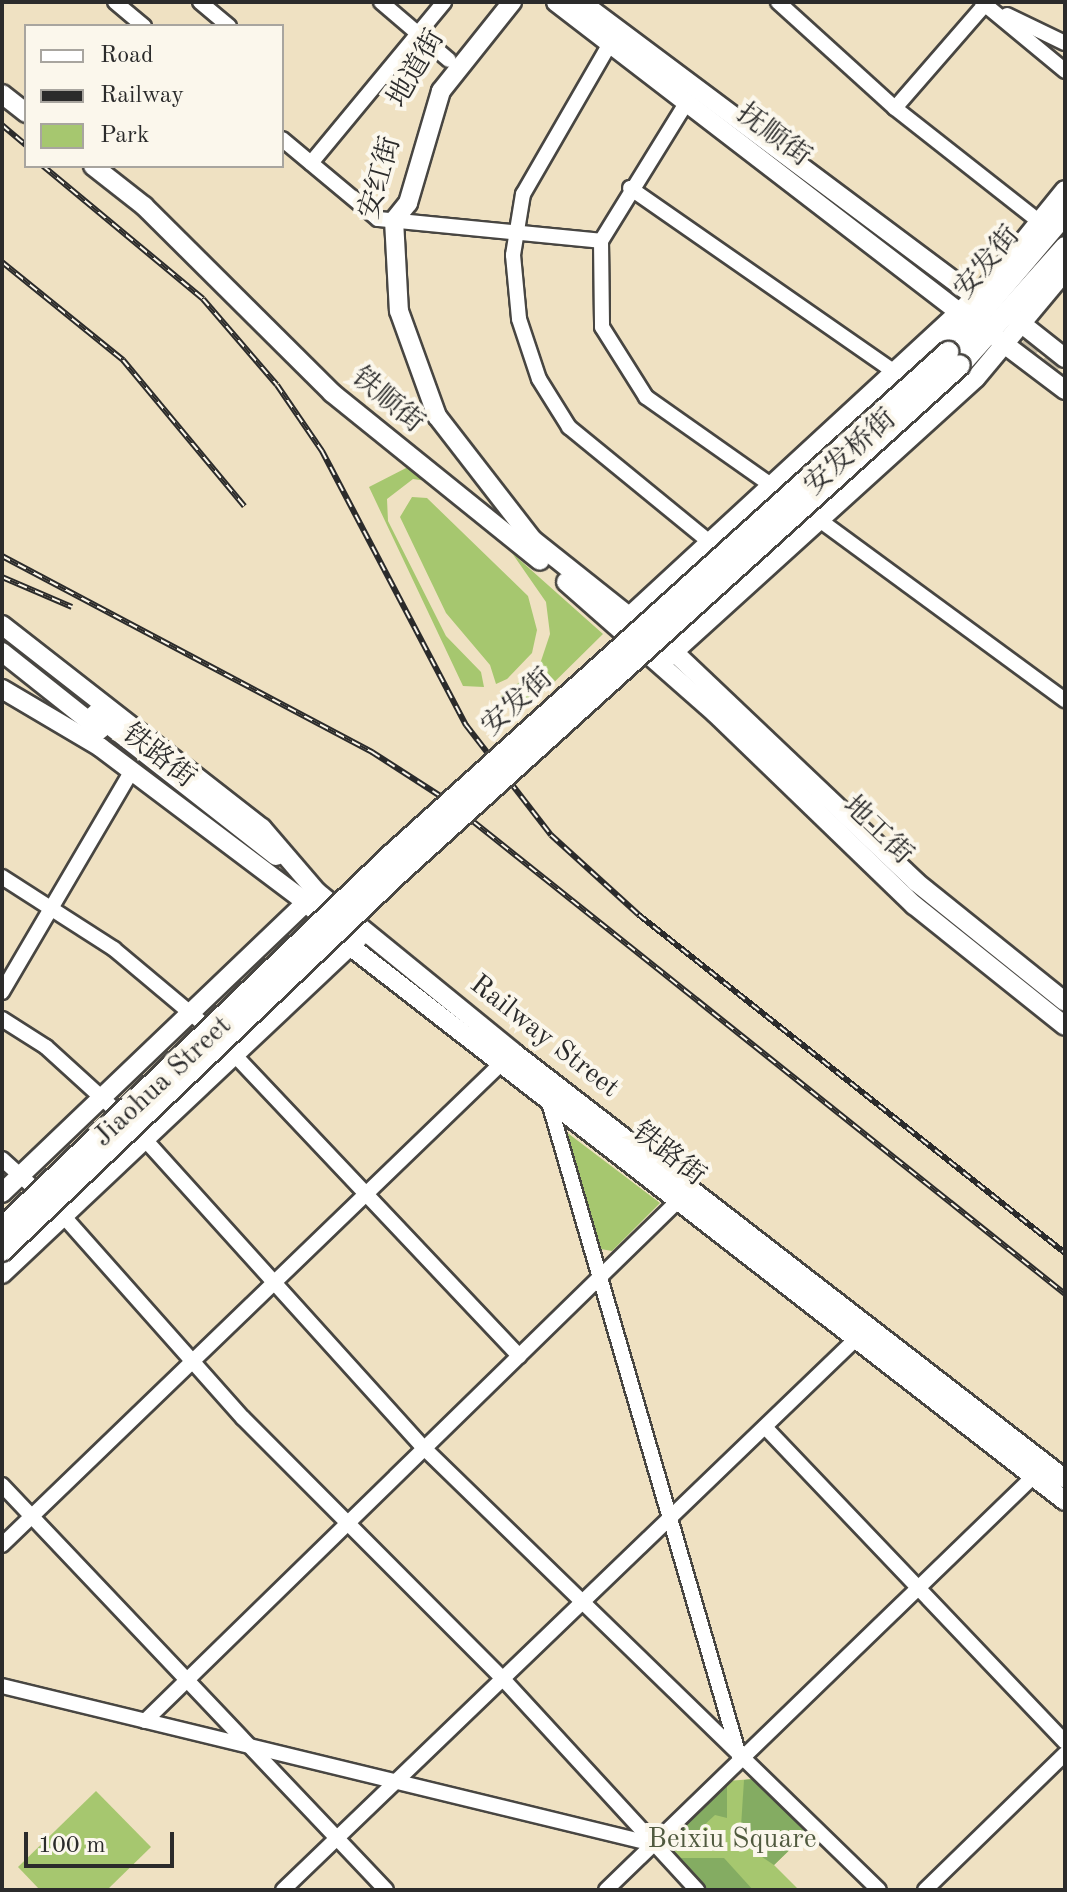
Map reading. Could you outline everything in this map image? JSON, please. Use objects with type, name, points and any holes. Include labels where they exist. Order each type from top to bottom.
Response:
[{"type":"highway","name":"安发街","points":[[2,1251],[400,872],[954,359],[1009,283],[1065,214]]},
{"type":"highway","name":"安发街","points":[[2,1228],[391,855],[954,359],[1000,340],[1018,321],[1065,247]]},
{"type":"highway","points":[[954,359],[968,304],[1009,283]]},
{"type":"main road","name":"地道街","points":[[394,220],[417,119],[449,60],[497,2]]},
{"type":"main road","name":"安红街","points":[[476,473],[413,364],[394,277],[394,220],[408,203],[441,91],[512,2]]},
{"type":"main road","name":"抚顺街","points":[[556,2],[608,47],[685,105],[968,304]]},
{"type":"main road","name":"抚顺街","points":[[565,2],[770,156]]},
{"type":"main road","name":"抚顺街","points":[[581,2],[968,304]]},
{"type":"main road","points":[[2,94],[24,111]]},
{"type":"main road","name":"铁顺街","points":[[95,168],[200,259],[332,393],[667,658]]},
{"type":"main road","name":"安发街","points":[[1032,216],[1065,174]]},
{"type":"main road","name":"安发街","points":[[968,304],[1065,190]]},
{"type":"main road","points":[[1065,271],[1018,321],[1065,358]]},
{"type":"main road","name":"安发桥街","points":[[624,622],[968,304]]},
{"type":"main road","name":"安发桥街","points":[[667,658],[819,519],[1000,340]]},
{"type":"main road","points":[[1000,340],[1065,390]]},
{"type":"main road","name":"铁顺街","points":[[476,473],[533,540],[624,622]]},
{"type":"main road","name":"Railway Street","points":[[2,625],[262,828],[312,897],[365,932],[507,1058],[540,1071],[686,1193],[1040,1470],[1065,1479]]},
{"type":"main road","name":"铁路街","points":[[2,640],[218,818]]},
{"type":"main road","points":[[2,652],[218,818],[312,897]]},
{"type":"main road","name":"地工街","points":[[667,658],[916,882],[1065,1002]]},
{"type":"main road","name":"地工街","points":[[667,658],[914,905],[1065,1026]]},
{"type":"main road","name":"铁路街","points":[[2,689],[87,738],[312,897],[350,946],[507,1058],[548,1098],[686,1193]]},
{"type":"main road","name":"Jiaohua Street","points":[[2,1193],[312,897]]},
{"type":"main road","name":"Jiaohua Street","points":[[2,1274],[365,932]]},
{"type":"main road","points":[[1040,1470],[1065,1501]]},
{"type":"street","points":[[115,2],[142,24]]},
{"type":"street","points":[[200,2],[227,24]]},
{"type":"street","points":[[381,2],[449,60]]},
{"type":"street","points":[[311,163],[444,2]]},
{"type":"street","points":[[778,2],[895,108],[1032,216]]},
{"type":"street","points":[[895,108],[985,3]]},
{"type":"street","points":[[985,3],[1065,43]]},
{"type":"street","points":[[985,3],[1065,71]]},
{"type":"street","points":[[608,47],[539,157],[516,233],[519,319],[558,411],[583,443],[754,577]]},
{"type":"street","points":[[685,105],[630,188],[601,241],[600,313],[621,367],[646,397],[819,519],[1065,700]]},
{"type":"street","points":[[284,141],[378,219],[601,241]]},
{"type":"street","points":[[630,188],[893,371]]},
{"type":"street","points":[[2,992],[130,774]]},
{"type":"street","points":[[2,877],[52,906],[193,1011],[366,1201],[519,1356]]},
{"type":"street","points":[[2,1019],[103,1096],[275,1289],[424,1448],[740,1760],[879,1890]]},
{"type":"street","points":[[2,1545],[275,1289],[507,1058]]},
{"type":"street","points":[[540,1071],[740,1760]]},
{"type":"street","points":[[2,1159],[22,1174],[63,1216],[195,1365],[503,1679],[697,1890]]},
{"type":"street","points":[[145,1721],[519,1356],[601,1281],[686,1193]]},
{"type":"street","points":[[283,1890],[864,1332]]},
{"type":"street","points":[[765,1427],[920,1584],[1065,1742]]},
{"type":"street","points":[[606,1890],[1040,1470]]},
{"type":"street","points":[[2,1485],[386,1890]]},
{"type":"street","points":[[2,1686],[399,1779],[653,1844]]},
{"type":"street","points":[[925,1890],[1065,1754]]},
{"type":"green space","points":[[410,466],[427,481],[413,479],[387,499],[388,521],[446,636],[481,672],[484,687],[463,686],[369,487]]},
{"type":"green space","points":[[412,497],[427,498],[528,596],[537,630],[532,653],[507,679],[496,684],[490,665],[446,613],[400,517]]},
{"type":"green space","points":[[512,553],[603,634],[529,707],[514,712],[499,698],[539,667],[550,634],[546,602]]},
{"type":"green space","points":[[561,1128],[660,1203],[612,1251],[595,1248]]},
{"type":"green space","name":"Beixiu Square","points":[[753,1779],[807,1833],[774,1865],[799,1890],[701,1890],[663,1849],[664,1837],[727,1781]]},
{"type":"green space","points":[[753,1779],[807,1833],[774,1865],[740,1842],[744,1780]]},
{"type":"green space","points":[[727,1781],[727,1818],[715,1815],[688,1840],[677,1840],[674,1828]]},
{"type":"green space","points":[[96,1791],[151,1847],[107,1890],[40,1890],[18,1867]]},
{"type":"green space","points":[[678,1858],[724,1858],[753,1890],[708,1890]]},
{"type":"tunnel","points":[[779,162],[980,312]]},
{"type":"tunnel","points":[[1000,327],[1065,375]]},
{"type":"railway","points":[[2,125],[24,143]]},
{"type":"railway","points":[[45,168],[203,299],[277,385],[322,451],[466,725],[551,835],[639,915],[1065,1253]]},
{"type":"railway","points":[[2,262],[123,360],[244,506]]},
{"type":"railway","points":[[2,556],[372,752],[445,799],[1065,1294]]},
{"type":"railway","points":[[2,577],[72,607]]}]
